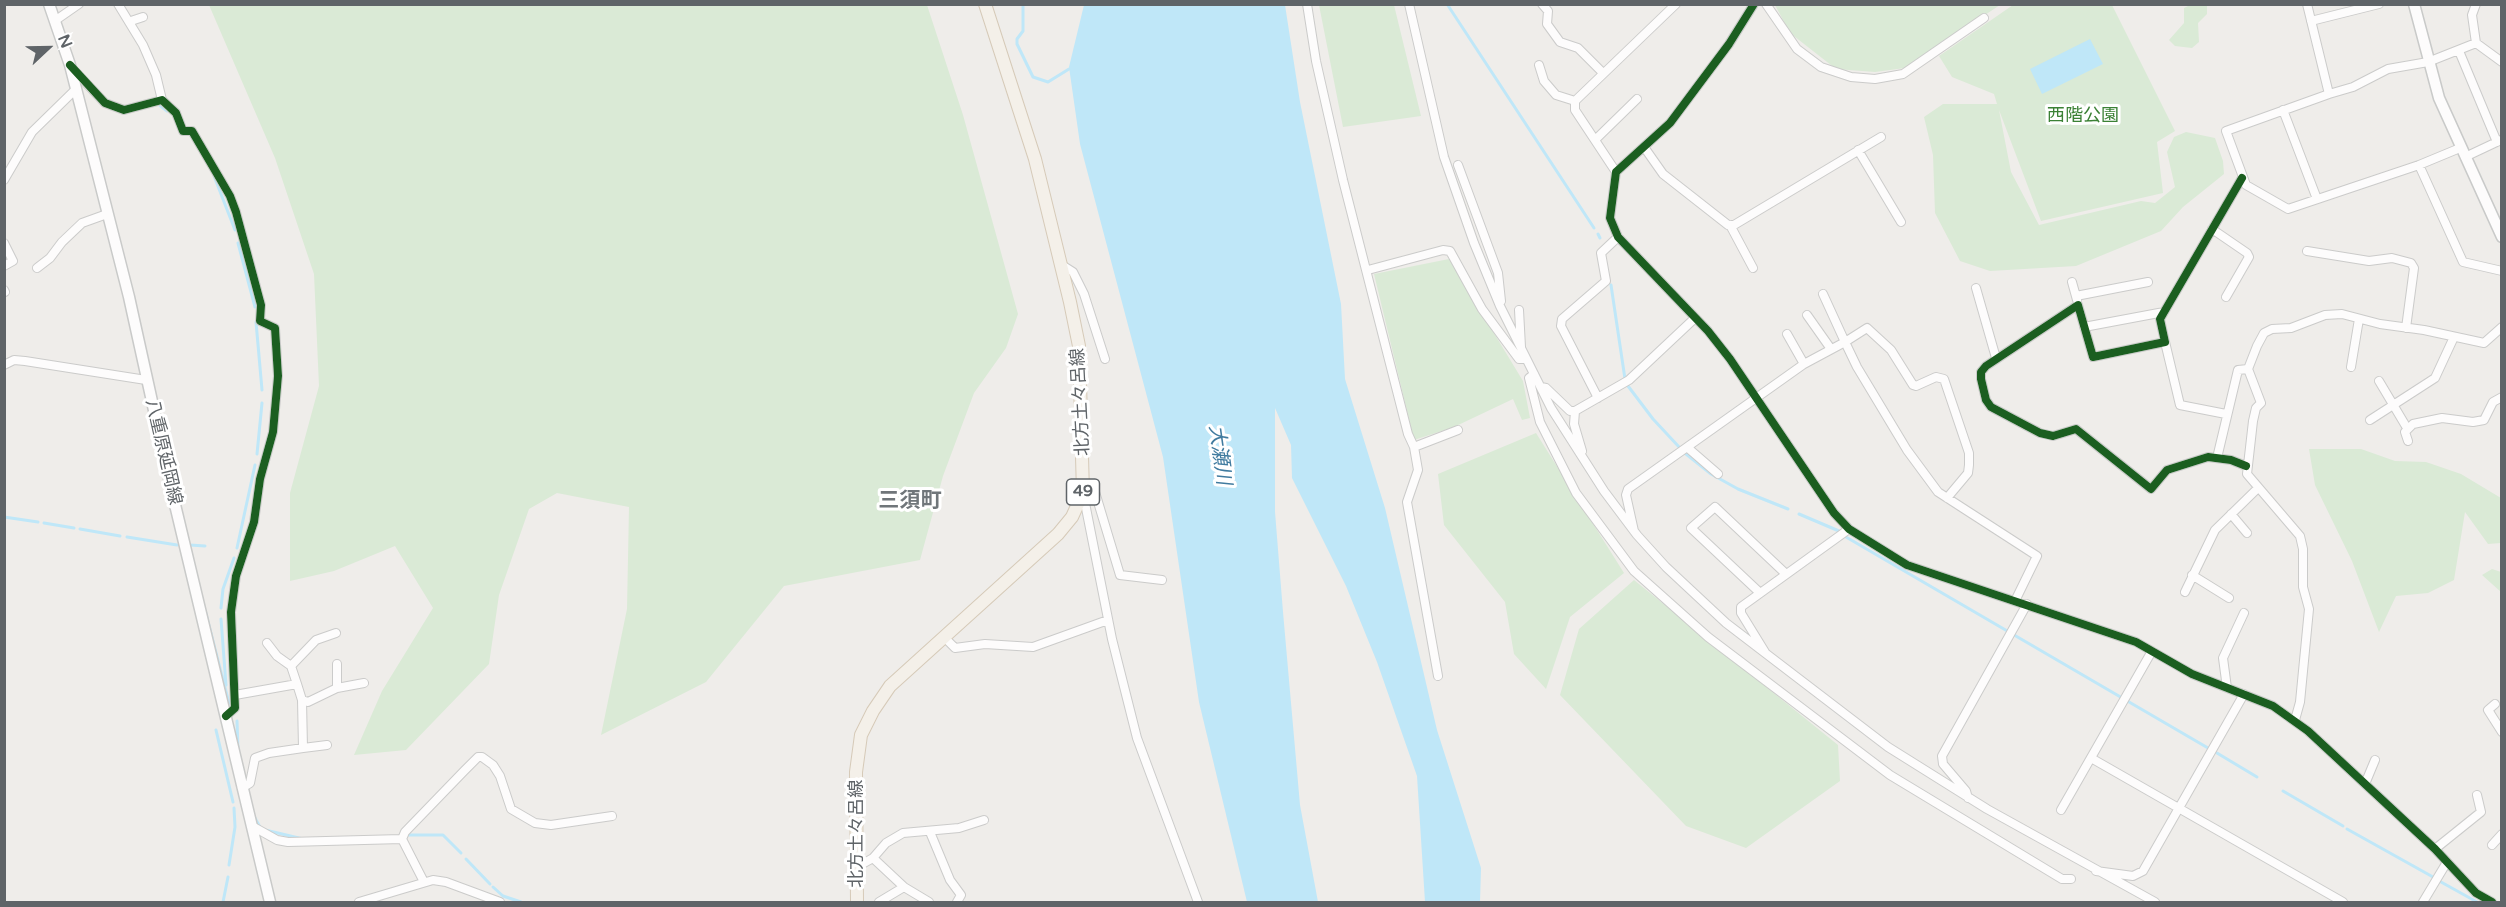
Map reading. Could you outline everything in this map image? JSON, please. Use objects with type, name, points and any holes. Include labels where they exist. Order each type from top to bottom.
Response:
[{"type":"main road","name":"北方土々呂線","points":[[857,903],[856,772],[861,735],[873,711],[890,686],[1058,534],[1072,517],[1083,487],[1079,346],[1062,265],[1031,143],[985,4]]},
{"type":"main road","points":[[2414,4],[2428,62],[2462,152],[2502,237]]},
{"type":"main road","name":"八重原延岡線","points":[[51,6],[70,65],[129,297],[146,380],[270,903]]},
{"type":"street","points":[[56,20],[79,4]]},
{"type":"street","points":[[118,4],[131,21],[156,75],[162,100],[176,113],[183,131],[192,131],[230,196],[261,305],[260,321],[275,328],[278,376],[273,432],[260,479],[254,522],[236,576],[231,612],[235,708],[226,716]]},
{"type":"street","points":[[1307,4],[1316,61],[1408,434],[1414,447],[1418,470],[1407,501],[1438,676]]},
{"type":"street","points":[[1409,4],[1444,157],[1474,243],[1500,306],[1533,374],[1584,461],[1634,531],[1693,594],[1769,658],[1888,747],[1968,798],[2052,844],[2094,871],[2155,903]]},
{"type":"street","points":[[1542,4],[1548,11],[1547,24],[1560,42],[1578,48],[1603,73]]},
{"type":"street","points":[[1676,4],[1575,101],[1575,110],[1616,172],[1610,218],[1618,237],[1695,318],[1730,359],[1815,487],[1849,529],[1907,565],[2016,599],[2136,642],[2192,674],[2273,706],[2295,720],[2435,849],[2476,893],[2492,903]]},
{"type":"street","points":[[1616,172],[1670,123],[1729,44],[1754,4]]},
{"type":"street","points":[[1766,4],[1797,49],[1821,67],[1851,77],[1875,79],[1903,74],[1984,18]]},
{"type":"street","points":[[2307,4],[2329,94]]},
{"type":"street","points":[[2311,21],[2379,4]]},
{"type":"street","points":[[2476,4],[2472,15],[2476,43],[2502,62]]},
{"type":"street","points":[[131,21],[143,17]]},
{"type":"street","points":[[2459,51],[2499,141],[2288,209],[2246,185],[2226,131],[2353,87],[2388,69],[2428,62],[2476,43]]},
{"type":"street","points":[[70,65],[105,103],[120,110],[162,100]]},
{"type":"street","points":[[1539,65],[1544,81],[1556,94],[1575,101]]},
{"type":"street","points":[[4,180],[32,132],[76,89]]},
{"type":"street","points":[[1596,139],[1637,99]]},
{"type":"street","points":[[2283,110],[2317,199]]},
{"type":"street","points":[[1730,225],[1734,225],[1881,137]]},
{"type":"street","points":[[1644,147],[1663,174],[1730,225],[1754,268]]},
{"type":"street","points":[[1858,150],[1901,222]]},
{"type":"street","points":[[1458,165],[1498,273],[1500,306]]},
{"type":"street","points":[[2419,165],[2463,262],[2502,271]]},
{"type":"street","points":[[2226,414],[2180,405],[2160,319],[2242,178]]},
{"type":"street","points":[[37,268],[50,258],[62,242],[82,223],[107,214]]},
{"type":"street","points":[[2212,229],[2247,253],[2248,257],[2226,297]]},
{"type":"street","points":[[1598,398],[1561,326],[1562,319],[1606,281],[1601,253],[1618,237]]},
{"type":"street","points":[[4,243],[13,261],[4,266]]},
{"type":"street","points":[[1368,270],[1443,250],[1450,251],[1482,309],[1519,359],[1524,355]]},
{"type":"street","points":[[2307,251],[2368,261],[2392,258],[2411,263],[2414,268],[2406,328]]},
{"type":"street","points":[[1062,265],[1073,272],[1084,294],[1105,359]]},
{"type":"street","points":[[2072,282],[2093,357],[2165,342]]},
{"type":"street","points":[[2076,296],[2148,282]]},
{"type":"street","points":[[1976,288],[1996,358]]},
{"type":"street","points":[[1823,294],[1857,367],[1907,450],[1938,492],[2037,556],[2016,599]]},
{"type":"street","points":[[2078,305],[1996,358],[1981,372],[1986,400],[1992,407],[2040,434],[2053,436],[2076,429],[2151,489],[2167,470],[2208,457],[2246,466]]},
{"type":"street","points":[[1519,310],[1524,355]]},
{"type":"street","points":[[2084,327],[2164,312]]},
{"type":"street","points":[[2295,720],[2300,702],[2309,609],[2303,587],[2303,549],[2300,536],[2257,489],[2247,474],[2246,466],[2256,408],[2261,403],[2248,369],[2264,333],[2272,329],[2291,327],[2325,315],[2342,314],[2359,320],[2484,343],[2502,327]]},
{"type":"street","points":[[1807,315],[1831,350]]},
{"type":"street","points":[[1541,387],[1546,388],[1570,411],[1575,411],[1629,380],[1695,318]]},
{"type":"street","points":[[2351,367],[2359,320]]},
{"type":"street","points":[[1634,531],[1626,495],[1628,489],[1804,364],[1867,328],[1891,350],[1913,385],[1916,386],[1936,377],[1944,379],[1969,453],[1968,474],[1947,498]]},
{"type":"street","points":[[1787,334],[1804,364]]},
{"type":"street","points":[[2370,420],[2395,406],[2438,375],[2454,337]]},
{"type":"street","points":[[4,365],[14,360],[25,361],[146,380]]},
{"type":"street","points":[[2217,458],[2238,370],[2248,369]]},
{"type":"street","points":[[1533,374],[1529,378],[1545,432],[1576,493],[1634,571],[1708,637],[1890,775],[2062,879],[2071,879]]},
{"type":"street","points":[[2379,381],[2407,428],[2405,432],[2408,441]]},
{"type":"street","points":[[2407,428],[2442,418],[2473,422],[2484,420],[2493,402],[2502,397]]},
{"type":"street","points":[[1575,411],[1574,424],[1584,461]]},
{"type":"street","points":[[1414,447],[1458,430]]},
{"type":"street","points":[[1688,448],[1718,474]]},
{"type":"street","points":[[1083,487],[1095,492],[1120,574],[1162,580]]},
{"type":"street","points":[[1083,487],[1108,620],[1137,738],[1198,903]]},
{"type":"street","points":[[2185,592],[2215,530],[2257,489]]},
{"type":"street","points":[[1759,592],[1691,528],[1715,507],[1786,574]]},
{"type":"street","points":[[2230,514],[2247,533]]},
{"type":"street","points":[[1769,658],[1741,613],[1741,607],[1849,529]]},
{"type":"street","points":[[2192,575],[2229,598]]},
{"type":"street","points":[[1968,798],[1966,791],[1943,764],[1942,756],[2027,604]]},
{"type":"street","points":[[2227,688],[2223,658],[2244,613]]},
{"type":"street","points":[[944,637],[955,648],[985,644],[1033,646],[1108,620]]},
{"type":"street","points":[[291,666],[316,640],[336,633]]},
{"type":"street","points":[[267,643],[277,656],[291,666],[302,700],[303,748]]},
{"type":"street","points":[[2061,810],[2152,651]]},
{"type":"street","points":[[337,664],[337,688]]},
{"type":"street","points":[[302,700],[308,702],[337,688],[364,683]]},
{"type":"street","points":[[235,695],[297,684]]},
{"type":"street","points":[[2094,871],[2138,875],[2150,861],[2244,694]]},
{"type":"street","points":[[2495,704],[2488,710],[2494,723],[2502,732]]},
{"type":"street","points":[[242,788],[250,783],[255,758],[270,753],[327,745]]},
{"type":"street","points":[[402,839],[405,832],[478,757],[482,757],[493,765],[511,809],[535,823],[551,825],[612,816]]},
{"type":"street","points":[[2091,758],[2343,903]]},
{"type":"street","points":[[2365,784],[2375,760]]},
{"type":"street","points":[[2435,849],[2481,812],[2477,795]]},
{"type":"street","points":[[857,867],[873,858],[894,837],[903,833],[959,828],[984,820]]},
{"type":"street","points":[[252,826],[277,840],[288,842],[402,839]]},
{"type":"street","points":[[930,832],[950,880],[961,895],[957,903]]},
{"type":"street","points":[[2492,845],[2502,834]]},
{"type":"street","points":[[402,839],[424,882]]},
{"type":"street","points":[[873,858],[904,887],[928,903]]},
{"type":"street","points":[[2423,903],[2447,862]]},
{"type":"street","points":[[359,903],[424,882],[446,882],[500,903]]},
{"type":"street","points":[[879,903],[904,887]]},
{"type":"green space","points":[[209,5],[927,5],[963,115],[1018,314],[1006,348],[974,393],[943,476],[920,560],[784,586],[706,682],[601,735],[627,609],[629,507],[557,493],[529,509],[499,595],[489,664],[406,750],[354,755],[382,691],[433,608],[395,546],[334,571],[290,581],[290,493],[319,386],[314,274],[275,158]]},
{"type":"green space","points":[[1319,5],[1394,5],[1421,116],[1343,127]]},
{"type":"green space","points":[[1775,5],[2000,5],[1905,68],[1875,72],[1836,69],[1790,33]]},
{"type":"green space","name":"西階公園","points":[[2013,5],[2112,5],[2175,131],[2157,142],[2163,193],[2041,221],[1999,110],[2011,172],[2039,225],[2141,201],[2155,203],[2175,187],[2167,152],[2174,137],[2186,132],[2215,138],[2223,161],[2224,174],[2183,207],[2161,231],[2076,266],[1990,271],[1960,261],[1935,213],[1933,155],[1924,117],[1943,104],[1997,104],[1994,94],[1952,77],[1939,56]]},
{"type":"green space","points":[[2190,5],[2207,5],[2207,14],[2198,23],[2199,42],[2192,48],[2175,46],[2169,40],[2184,23],[2184,8]]},
{"type":"green space","points":[[1449,259],[1523,381],[1530,418],[1522,420],[1513,399],[1454,427],[1414,440],[1374,274]]},
{"type":"green space","points":[[1536,433],[1624,573],[1570,617],[1546,689],[1514,654],[1505,602],[1444,525],[1438,474]]},
{"type":"green space","points":[[2309,449],[2361,449],[2395,461],[2426,462],[2461,474],[2501,498],[2501,543],[2488,544],[2465,512],[2454,580],[2428,593],[2396,596],[2379,632],[2352,561],[2315,485]]},
{"type":"green space","points":[[2492,569],[2501,572],[2501,592],[2482,575]]},
{"type":"green space","points":[[1634,580],[1838,745],[1840,781],[1746,848],[1686,826],[1560,695],[1579,629]]},
{"type":"water","name":"大瀬川","points":[[1084,5],[1285,5],[1300,102],[1341,304],[1345,379],[1385,508],[1437,730],[1481,868],[1480,902],[1425,902],[1417,776],[1377,662],[1346,586],[1292,478],[1291,445],[1275,408],[1275,512],[1283,612],[1300,805],[1318,902],[1247,902],[1199,702],[1163,457],[1080,144],[1069,67]]},
{"type":"water","points":[[2090,39],[2103,64],[2042,94],[2030,69]]},
{"type":"waterway","points":[[1023,4],[1023,31],[1017,39],[1017,44],[1033,77],[1048,82],[1069,69]]},
{"type":"waterway","points":[[1447,4],[1594,228]]},
{"type":"waterway","points":[[158,104],[167,111]]},
{"type":"waterway","points":[[214,176],[235,230]]},
{"type":"waterway","points":[[1598,234],[1600,238]]},
{"type":"waterway","points":[[238,243],[255,307]]},
{"type":"waterway","points":[[1611,285],[1625,379]]},
{"type":"waterway","points":[[256,322],[262,390]]},
{"type":"waterway","points":[[1628,386],[1653,419],[1680,448]]},
{"type":"waterway","points":[[257,454],[262,403]]},
{"type":"waterway","points":[[1686,454],[1711,474],[1738,489],[1788,509]]},
{"type":"waterway","points":[[237,548],[255,465]]},
{"type":"waterway","points":[[1799,514],[1839,531]]},
{"type":"waterway","points":[[4,517],[38,522]]},
{"type":"waterway","points":[[44,523],[74,528]]},
{"type":"waterway","points":[[80,529],[120,536]]},
{"type":"waterway","points":[[127,537],[177,545]]},
{"type":"waterway","points":[[1846,537],[2208,748]]},
{"type":"waterway","points":[[190,545],[205,546]]},
{"type":"waterway","points":[[221,608],[223,589],[234,558]]},
{"type":"waterway","points":[[205,610],[229,703]]},
{"type":"waterway","points":[[221,619],[226,685]]},
{"type":"waterway","points":[[237,721],[238,750]]},
{"type":"waterway","points":[[216,730],[233,802]]},
{"type":"waterway","points":[[2217,753],[2257,777]]},
{"type":"waterway","points":[[2283,791],[2343,826]]},
{"type":"waterway","points":[[229,865],[235,827],[234,808]]},
{"type":"waterway","points":[[255,818],[261,829],[303,839]]},
{"type":"waterway","points":[[2347,829],[2433,877]]},
{"type":"waterway","points":[[407,835],[443,835],[461,853]]},
{"type":"waterway","points":[[466,859],[490,884]]},
{"type":"waterway","points":[[223,902],[228,877]]},
{"type":"waterway","points":[[2441,882],[2477,902]]},
{"type":"waterway","points":[[493,887],[503,896],[521,902]]},
{"type":"cycle path","points":[[1754,4],[1729,44],[1670,123],[1616,172],[1610,218],[1618,237],[1708,331],[1730,359],[1834,513],[1849,529],[1907,565],[2136,642],[2192,674],[2273,706],[2308,731],[2435,849],[2476,893],[2492,902]]},
{"type":"cycle path","points":[[70,65],[105,103],[124,110],[162,100],[176,113],[183,131],[192,131],[230,196],[236,212],[261,305],[260,321],[275,328],[278,376],[273,432],[260,479],[254,522],[236,576],[231,612],[235,708],[226,716]]},
{"type":"cycle path","points":[[2242,178],[2160,319],[2165,342],[2093,357],[2078,305],[1986,366],[1981,372],[1981,379],[1986,400],[1991,407],[2040,433],[2053,436],[2076,429],[2151,489],[2167,470],[2208,457],[2231,460],[2246,466]]},
{"type":"district","name":"三須町","points":[[910,501]]}]
